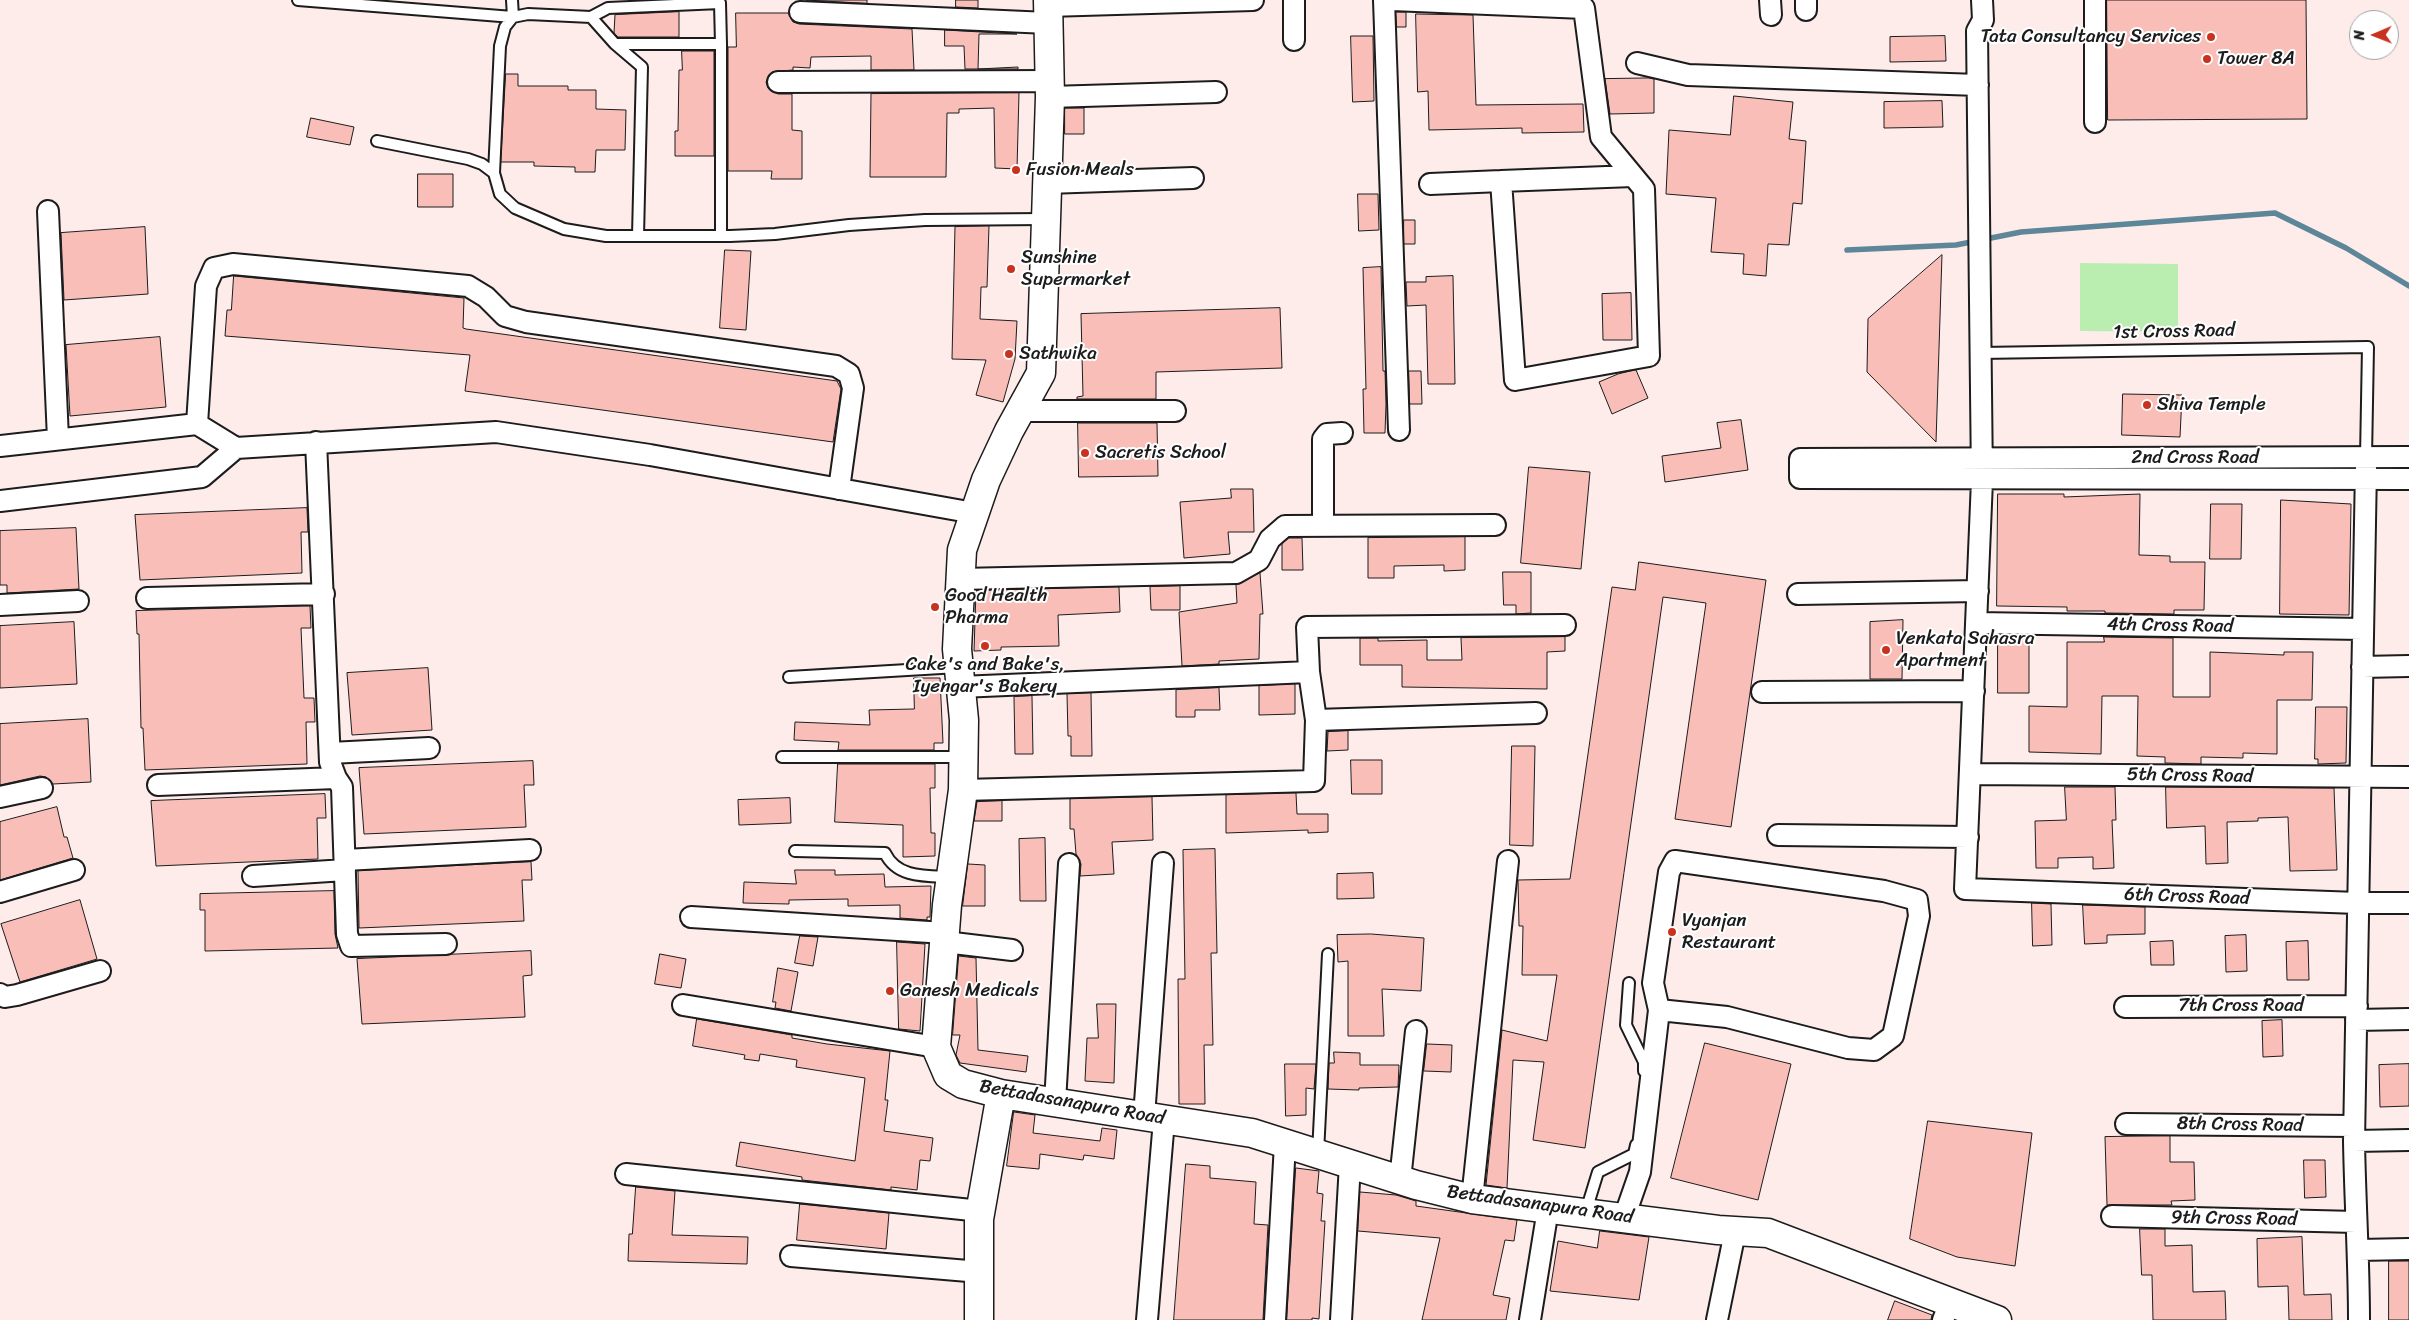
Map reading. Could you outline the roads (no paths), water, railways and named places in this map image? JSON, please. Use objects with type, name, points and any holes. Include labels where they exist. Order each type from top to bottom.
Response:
[{"type":"street","points":[[800,12],[1048,10],[1253,0]]},
{"type":"street","points":[[1294,0],[1294,40]]},
{"type":"street","points":[[1384,0],[1399,430]]},
{"type":"street","points":[[1392,0],[1584,8],[1601,136],[1644,189],[1649,356],[1515,380],[1500,181]]},
{"type":"street","points":[[1969,0],[1970,20],[1977,32]]},
{"type":"street","points":[[1778,835],[1968,838],[1982,480],[1977,32],[1983,20],[1982,0]]},
{"type":"street","points":[[2095,122],[2096,0]]},
{"type":"street","name":"Bettadasanapura Road","points":[[1048,10],[1050,89],[1040,373],[986,480],[962,550],[957,649],[964,720],[963,790],[951,877],[936,1048],[948,1074],[963,1084],[1002,1094],[1252,1133],[1400,1180],[1472,1199],[1736,1232],[1768,1233],[1947,1311],[1997,1320]]},
{"type":"street","points":[[1637,63],[1688,75],[1978,85]]},
{"type":"street","points":[[778,82],[1216,92]]},
{"type":"street","points":[[1430,184],[1633,176]]},
{"type":"street","points":[[1047,183],[1193,178]]},
{"type":"street","points":[[48,212],[58,439]]},
{"type":"street","points":[[197,424],[206,286],[214,268],[233,264],[468,286],[486,297],[505,316],[526,322],[836,366],[849,374],[853,388],[839,489]]},
{"type":"street","points":[[1020,410],[1175,411]]},
{"type":"street","points":[[0,446],[197,424],[236,448],[496,432],[650,455],[974,513]]},
{"type":"street","points":[[1323,526],[1323,439],[1327,434],[1342,433]]},
{"type":"street","points":[[316,442],[330,762],[336,778],[342,787],[347,934],[351,946],[446,944]]},
{"type":"street","points":[[0,501],[202,477],[236,448]]},
{"type":"street","points":[[2358,1320],[2359,1250],[2356,1222],[2354,1134],[2366,457]]},
{"type":"street","name":"2nd Cross Road","points":[[2409,457],[1982,460],[1800,459],[1800,478],[1982,480],[2409,479]]},
{"type":"street","points":[[960,580],[1236,573],[1258,560],[1270,539],[1285,526],[1495,526]]},
{"type":"street","points":[[1798,594],[1978,590]]},
{"type":"street","points":[[147,598],[324,594]]},
{"type":"street","points":[[0,605],[78,601]]},
{"type":"street","name":"4th Cross Road","points":[[1977,623],[2363,630]]},
{"type":"street","points":[[963,790],[1314,781],[1316,720],[1309,672],[1307,627],[1565,625]]},
{"type":"street","points":[[2362,666],[2409,666]]},
{"type":"street","points":[[959,677],[1309,672]]},
{"type":"street","points":[[1762,692],[1974,691]]},
{"type":"street","points":[[1316,720],[1536,713]]},
{"type":"street","points":[[330,753],[429,748]]},
{"type":"street","name":"5th Cross Road","points":[[1971,774],[2409,777]]},
{"type":"street","points":[[158,785],[336,778]]},
{"type":"street","points":[[0,797],[42,788]]},
{"type":"street","name":"6th Cross Road","points":[[1968,838],[1966,888],[2358,903],[2409,903]]},
{"type":"street","points":[[253,876],[345,865],[530,850]]},
{"type":"street","points":[[1472,1199],[1508,861]]},
{"type":"street","points":[[1624,1218],[1640,1172],[1659,1010],[1653,983],[1670,872],[1675,861],[1884,891],[1917,900],[1919,916],[1893,1036],[1874,1050],[1848,1048],[1726,1017],[1659,1010]]},
{"type":"street","points":[[1147,1320],[1163,863]]},
{"type":"street","points":[[1055,1102],[1070,864]]},
{"type":"street","points":[[0,892],[74,870]]},
{"type":"street","points":[[691,917],[945,938],[1012,950]]},
{"type":"street","points":[[0,994],[5,997],[17,995],[100,971]]},
{"type":"street","points":[[683,1005],[936,1048]]},
{"type":"street","name":"7th Cross Road","points":[[2125,1007],[2356,1013],[2409,1019]]},
{"type":"street","points":[[1400,1180],[1416,1031]]},
{"type":"street","points":[[979,1320],[981,1211],[1002,1094]]},
{"type":"street","name":"8th Cross Road","points":[[2126,1124],[2354,1134],[2409,1140]]},
{"type":"street","points":[[1276,1320],[1285,1144]]},
{"type":"street","points":[[1341,1320],[1350,1164]]},
{"type":"street","points":[[626,1174],[981,1211]]},
{"type":"street","points":[[1530,1320],[1548,1209]]},
{"type":"street","name":"9th Cross Road","points":[[2112,1216],[2356,1222]]},
{"type":"street","points":[[1717,1320],[1736,1232]]},
{"type":"street","points":[[2359,1250],[2409,1249]]},
{"type":"street","points":[[791,1256],[980,1272]]},
{"type":"lane","points":[[298,0],[513,17],[528,14],[591,17],[608,8],[720,3],[721,235]]},
{"type":"lane","points":[[512,0],[513,17],[505,27],[500,46],[494,173],[500,194],[515,208],[541,221],[564,229],[606,236],[638,236],[775,234],[849,225],[925,220],[1045,219]]},
{"type":"lane","points":[[591,17],[615,44],[642,67],[638,236]]},
{"type":"lane","points":[[615,44],[721,44]]},
{"type":"lane","points":[[377,141],[468,158],[482,164],[494,173]]},
{"type":"lane","name":"1st Cross Road","points":[[1980,353],[2368,347],[2366,457]]},
{"type":"lane","points":[[789,677],[959,677]]},
{"type":"lane","points":[[782,757],[963,757]]},
{"type":"lane","points":[[795,851],[885,853],[889,862],[906,874],[951,877]]},
{"type":"lane","points":[[1318,1154],[1328,954]]},
{"type":"lane","points":[[1586,1212],[1598,1172],[1634,1154],[1641,1124],[1644,1062],[1626,1025],[1629,983]]},
{"type":"waterway","points":[[1847,250],[1956,245],[2021,232],[2275,213],[2346,248],[2409,286]]},
{"type":"place","name":"Tata Consultancy Services","points":[[2211,37]]},
{"type":"place","name":"Tower 8A","points":[[2207,59]]},
{"type":"place","name":"Fusion Meals","points":[[1016,170]]},
{"type":"place","name":"Sunshine Supermarket","points":[[1011,269]]},
{"type":"place","name":"Sathwika","points":[[1009,354]]},
{"type":"place","name":"Shiva Temple","points":[[2147,405]]},
{"type":"place","name":"Sacretis School","points":[[1085,453]]},
{"type":"place","name":"Good Health Pharma","points":[[935,607]]},
{"type":"place","name":"Cake's and Bake's, Iyengar's Bakery","points":[[985,646]]},
{"type":"place","name":"Venkata Sahasra Apartment","points":[[1886,650]]},
{"type":"place","name":"Vyanjan Restaurant","points":[[1672,932]]},
{"type":"place","name":"Ganesh Medicals","points":[[890,991]]}]
